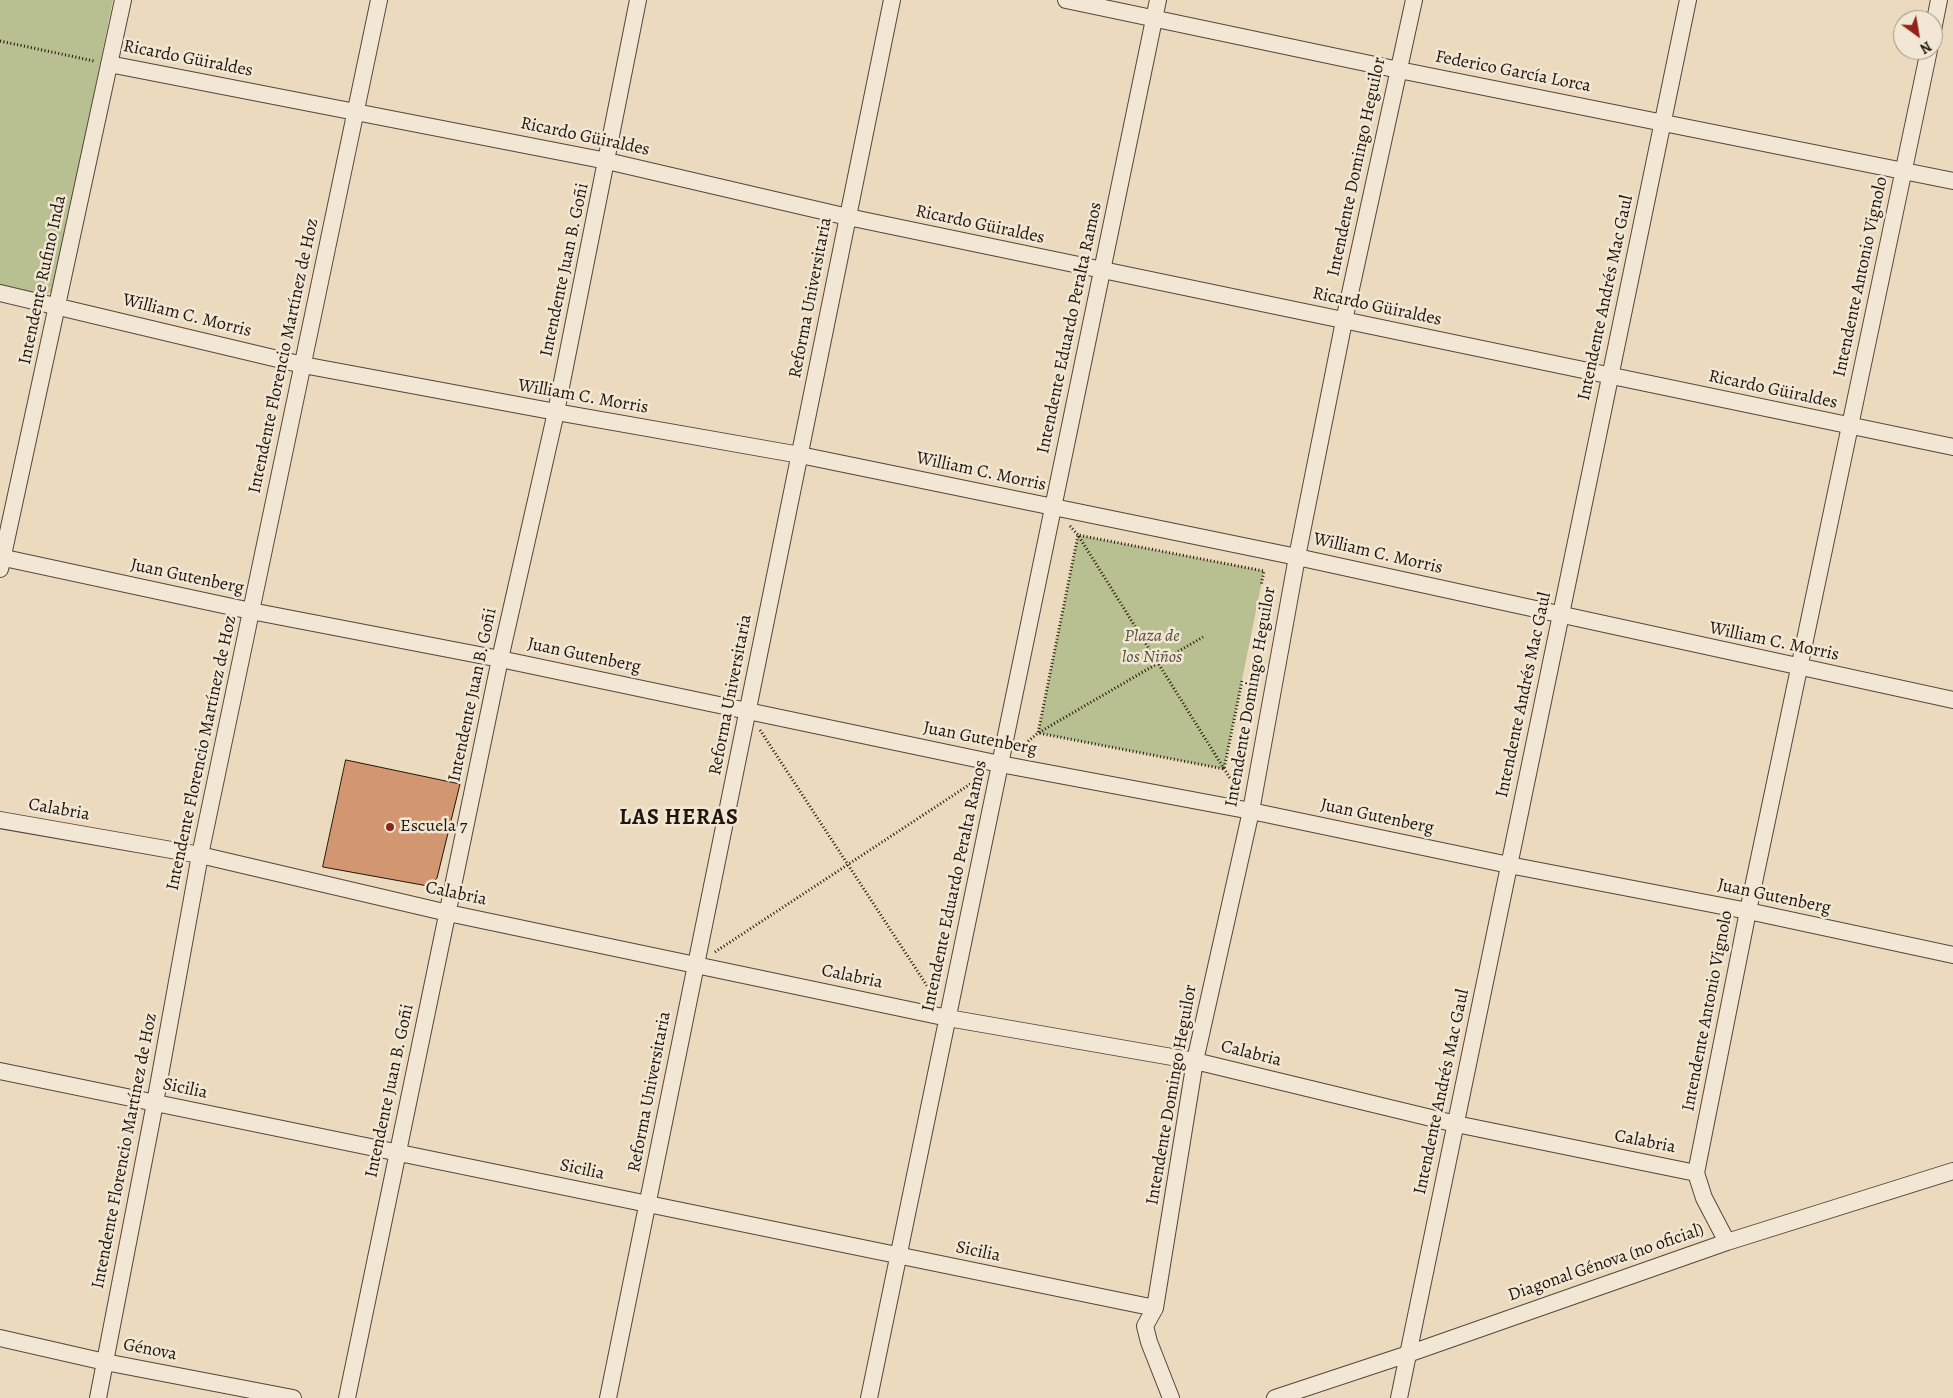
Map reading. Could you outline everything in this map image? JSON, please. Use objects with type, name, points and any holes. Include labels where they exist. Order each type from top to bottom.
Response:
[{"type":"street","name":"Intendente Rufino Inda","points":[[1,561],[58,306],[123,0]]},
{"type":"street","name":"Intendente Florencio Martínez de Hoz","points":[[98,1398],[155,1103],[200,855],[379,0]]},
{"type":"street","name":"Intendente Juan B. Goñi","points":[[347,1398],[500,659],[556,412],[638,0]]},
{"type":"street","name":"Reforma Universitaria","points":[[608,1398],[892,0]]},
{"type":"street","name":"Federico García Lorca","points":[[1066,0],[1400,70],[1953,181]]},
{"type":"street","name":"Intendente Eduardo Peralta Ramos","points":[[870,1398],[1158,0]]},
{"type":"street","name":"Intendente Domingo Heguilor","points":[[1171,1398],[1149,1342],[1145,1326],[1155,1308],[1196,1061],[1251,811],[1297,557],[1344,321],[1414,0]]},
{"type":"street","name":"Intendente Andrés Mac Gaul","points":[[1399,1398],[1688,0]]},
{"type":"street","name":"Intendente Antonio Vignolo","points":[[1727,1242],[1704,1198],[1696,1173],[1798,668],[1927,60]]},
{"type":"street","name":"Ricardo Güiraldes","points":[[109,64],[607,161],[848,218],[1953,447]]},
{"type":"street","name":"William C. Morris","points":[[0,293],[303,365],[800,455],[1297,557],[1798,668],[1953,700]]},
{"type":"street","name":"Juan Gutenberg","points":[[1,561],[500,659],[1000,764],[1251,811],[1509,866],[1748,911],[1953,955]]},
{"type":"street","name":"Calabria","points":[[0,820],[200,855],[448,912],[948,1018],[1196,1061],[1456,1124],[1696,1173]]},
{"type":"street","name":"Sicilia","points":[[0,1071],[1155,1308]]},
{"type":"street","name":"Diagonal Génova (no oficial)","points":[[1275,1398],[1408,1354],[1727,1242],[1953,1171]]},
{"type":"street","name":"Génova","points":[[0,1338],[105,1362],[293,1398]]},
{"type":"path","name":"Ricardo Güiraldes","points":[[0,41],[109,64]]},
{"type":"path","points":[[1054,507],[1078,535],[1251,811]]},
{"type":"path","points":[[1078,535],[1264,571],[1261,586]]},
{"type":"path","points":[[1038,733],[1078,535]]},
{"type":"path","points":[[696,965],[1000,764],[1038,733],[1203,637]]},
{"type":"path","points":[[1224,770],[1242,681]]},
{"type":"path","points":[[748,711],[948,1018]]},
{"type":"path","points":[[1038,733],[1224,770]]},
{"type":"green space","points":[[0,0],[113,0],[54,287],[51,292],[44,295],[0,287]]},
{"type":"green space","name":"Plaza de los Niños","points":[[1078,535],[1264,571],[1224,769],[1038,733]]},
{"type":"building","name":"Escuela 7","points":[[346,760],[460,784],[437,878],[428,886],[323,867]]},
{"type":"place","name":"Escuela 7","points":[[390,827]]},
{"type":"district","name":"LAS HERAS","points":[[679,819]]}]
